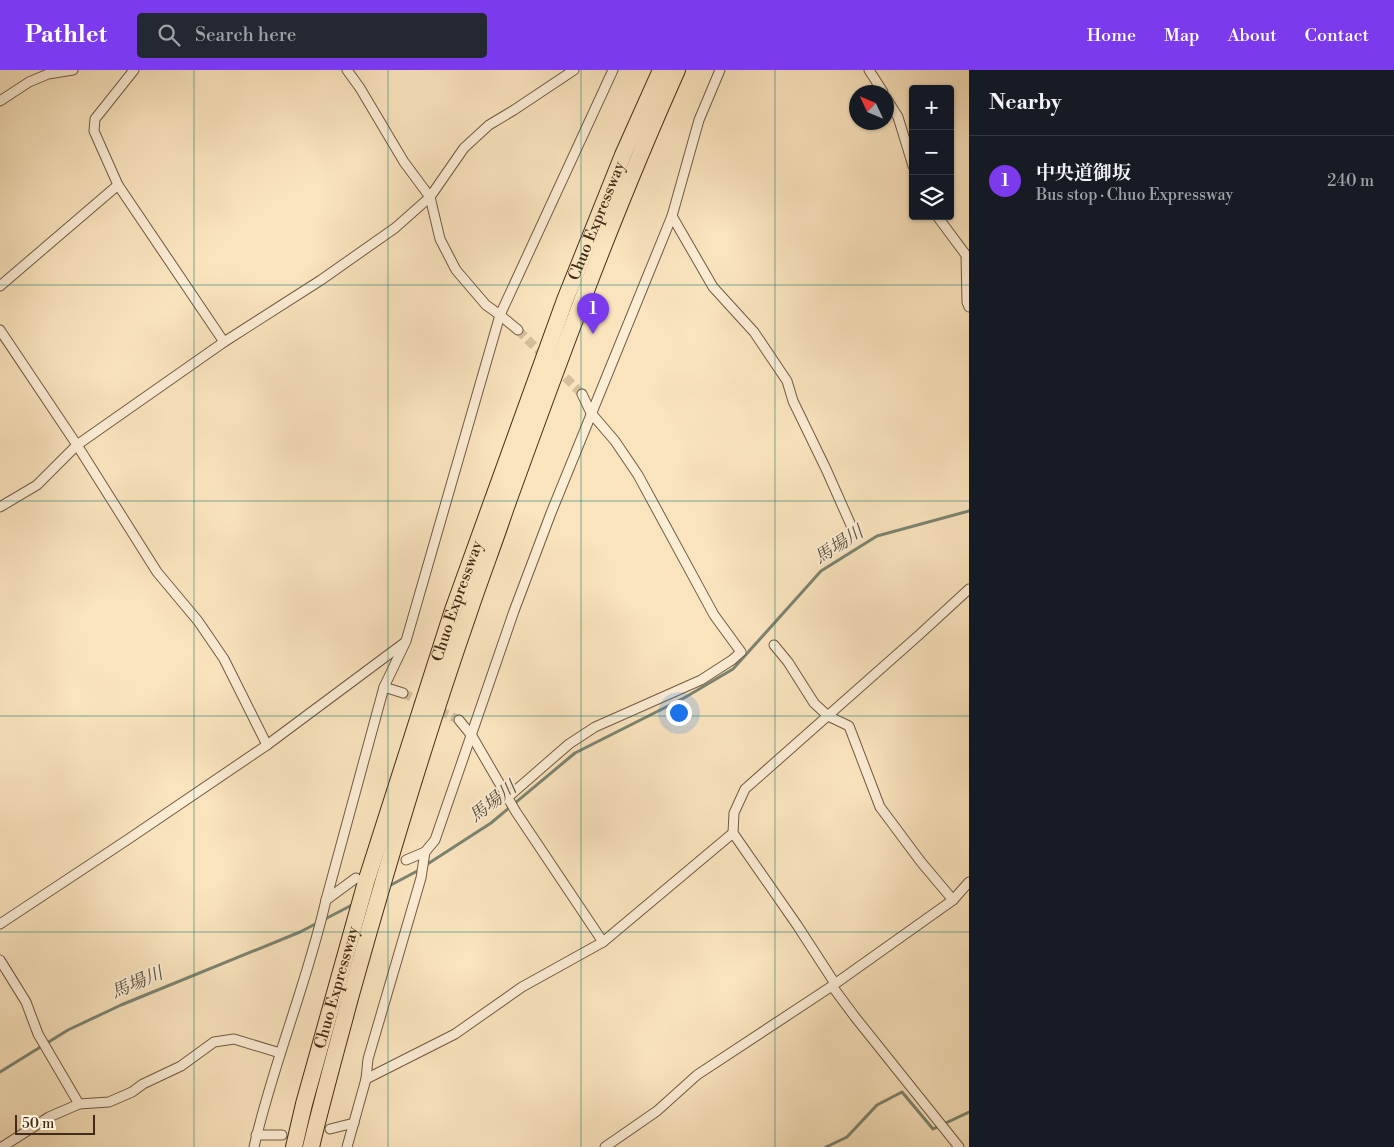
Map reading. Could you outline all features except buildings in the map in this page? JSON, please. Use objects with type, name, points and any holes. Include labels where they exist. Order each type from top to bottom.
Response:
[{"type":"highway","name":"Chuo Expressway","points":[[294,1147],[304,1104],[357,914],[361,880],[453,610],[536,379],[600,211],[661,70]]},
{"type":"highway","name":"Chuo Expressway","points":[[311,1147],[320,1107],[376,905],[468,615],[552,380],[617,214],[677,70]]},
{"type":"street","points":[[0,101],[29,82],[48,74],[73,70]]},
{"type":"street","points":[[134,70],[95,119],[94,131],[118,185],[224,342]]},
{"type":"street","points":[[347,70],[360,88],[404,162],[430,197],[440,239],[456,270],[486,305],[518,330]]},
{"type":"street","points":[[0,507],[37,485],[77,445],[224,342],[321,280],[394,228],[430,197],[464,148],[488,125],[574,70]]},
{"type":"street","points":[[254,1147],[256,1134],[280,1053],[319,929],[384,686],[406,641],[500,315],[613,70]]},
{"type":"street","points":[[347,1147],[366,1079],[368,1058],[422,873],[425,856],[435,840],[551,513],[672,216],[699,120],[720,70]]},
{"type":"street","points":[[869,70],[879,85]]},
{"type":"street","points":[[894,111],[898,117],[909,153]]},
{"type":"street","points":[[0,286],[118,185]]},
{"type":"street","points":[[672,216],[713,287],[754,332],[787,381],[793,401],[854,532]]},
{"type":"street","points":[[940,220],[966,255],[969,307]]},
{"type":"street","points":[[0,330],[77,445],[158,572],[198,621],[224,659],[267,745]]},
{"type":"street","points":[[508,798],[569,744],[595,727],[701,680],[741,652],[714,615],[638,475],[591,413],[582,394]]},
{"type":"street","points":[[959,1147],[832,986],[834,982],[733,833],[734,813],[745,789],[912,642],[969,589]]},
{"type":"street","points":[[0,924],[267,745],[406,641]]},
{"type":"street","points":[[774,645],[788,662],[814,703],[828,716],[849,726],[880,807],[921,862],[953,900]]},
{"type":"street","points":[[384,686],[402,693]]},
{"type":"street","points":[[459,720],[472,736],[515,810],[603,942]]},
{"type":"street","points":[[366,1079],[456,1034],[522,987],[603,942],[733,833]]},
{"type":"street","points":[[406,860],[425,856]]},
{"type":"street","points":[[326,900],[361,880]]},
{"type":"street","points":[[605,1147],[657,1111],[697,1075],[832,986],[953,900],[969,882]]},
{"type":"street","points":[[0,960],[26,1002],[38,1034],[79,1104]]},
{"type":"street","points":[[2,1147],[49,1117],[79,1104],[109,1102],[132,1092],[143,1084],[181,1066],[214,1042],[234,1039],[280,1053]]},
{"type":"street","points":[[330,1129],[354,1123]]},
{"type":"street","points":[[256,1134],[282,1135]]},
{"type":"waterway","name":"馬場川","points":[[426,865],[491,823],[575,753],[684,698],[733,669],[821,571],[877,536],[969,511]]},
{"type":"waterway","name":"馬場川","points":[[389,886],[421,869]]},
{"type":"waterway","name":"馬場川","points":[[0,1072],[68,1030],[121,1005],[300,932],[354,904]]},
{"type":"waterway","points":[[826,1147],[847,1137],[877,1105],[902,1092],[933,1129],[969,1112]]},
{"type":"tunnel","points":[[518,330],[547,359]]},
{"type":"tunnel","points":[[556,368],[582,394]]},
{"type":"tunnel","points":[[403,693],[459,720]]},
{"type":"place","name":"中央道御坂","points":[[593,334]]}]
